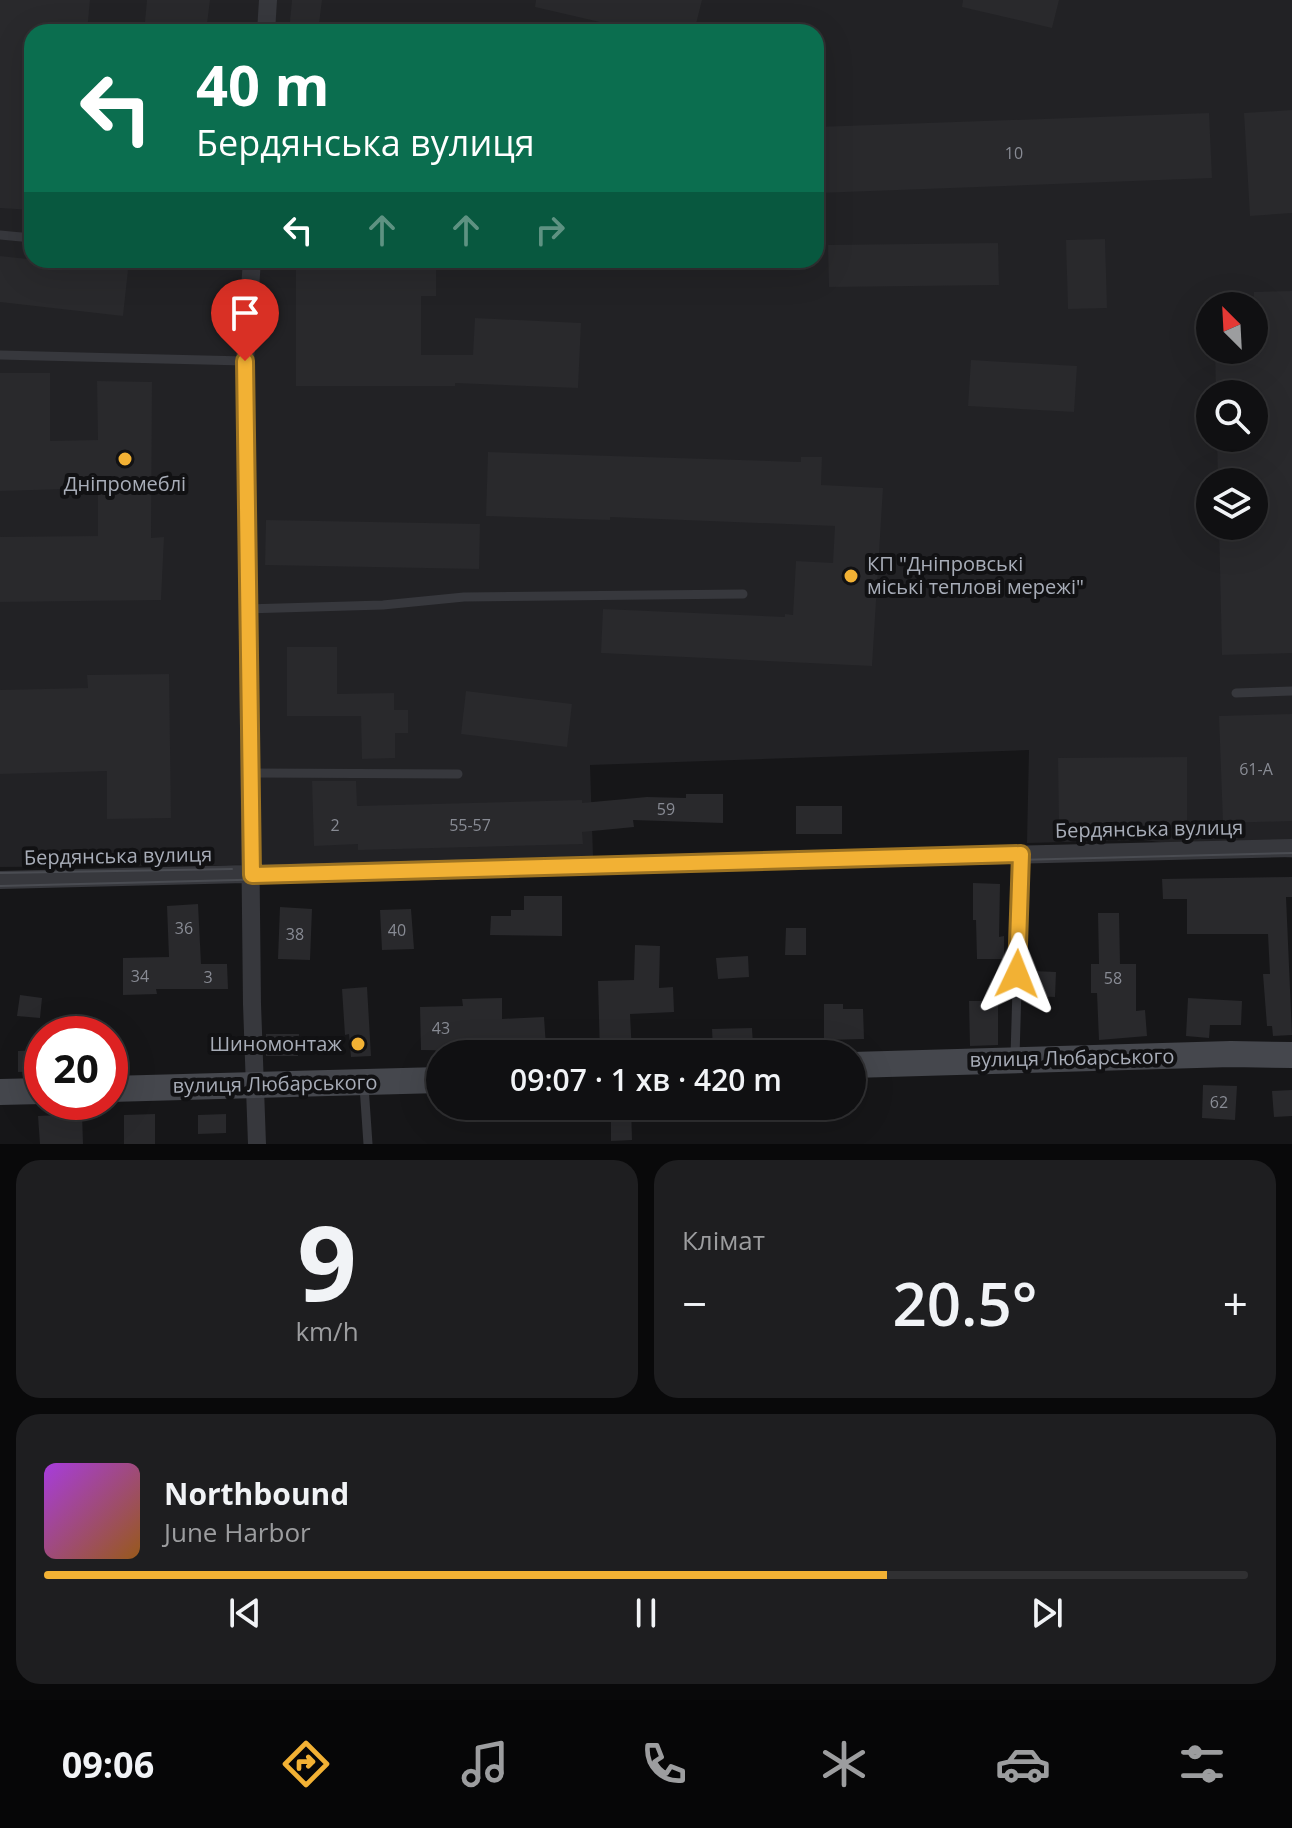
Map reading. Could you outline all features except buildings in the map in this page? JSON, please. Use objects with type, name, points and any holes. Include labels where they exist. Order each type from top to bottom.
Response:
[{"type":"main road","name":"вулиця Любарського","points":[[866,1064],[1292,1055]]},
{"type":"main road","name":"вулиця Любарського","points":[[128,1088],[426,1081]]},
{"type":"main road","points":[[0,1092],[24,1091]]},
{"type":"street","points":[[266,24],[268,0]]},
{"type":"street","points":[[251,268],[245,361],[252,1004],[257,1144]]},
{"type":"street","name":"Бердянська вулиця","points":[[0,880],[1292,848]]},
{"type":"lane","points":[[0,235],[24,237]]},
{"type":"lane","points":[[0,355],[245,361]]},
{"type":"lane","points":[[249,609],[383,605],[464,597],[743,594]]},
{"type":"lane","points":[[1236,693],[1292,691]]},
{"type":"lane","points":[[251,773],[458,774]]},
{"type":"lane","points":[[1014,1059],[1021,854]]},
{"type":"lane","points":[[364,1083],[368,1144]]},
{"type":"shaded area","points":[[0,0],[1292,0],[1292,858],[1143,840],[1027,843],[1029,750],[590,765],[593,856],[335,864],[0,867]]},
{"type":"tram line","points":[[0,886],[1292,853]]},
{"type":"tram line","points":[[0,873],[232,869]]},
{"type":"place","name":"Дніпромеблі","points":[[125,459]]},
{"type":"place","name":"КП \"Дніпровські міські теплові мережі\"","points":[[851,576]]},
{"type":"place","name":"Шиномонтаж","points":[[358,1044]]},
{"type":"route","points":[[245,361],[252,875],[1021,854],[1017,974]]}]
